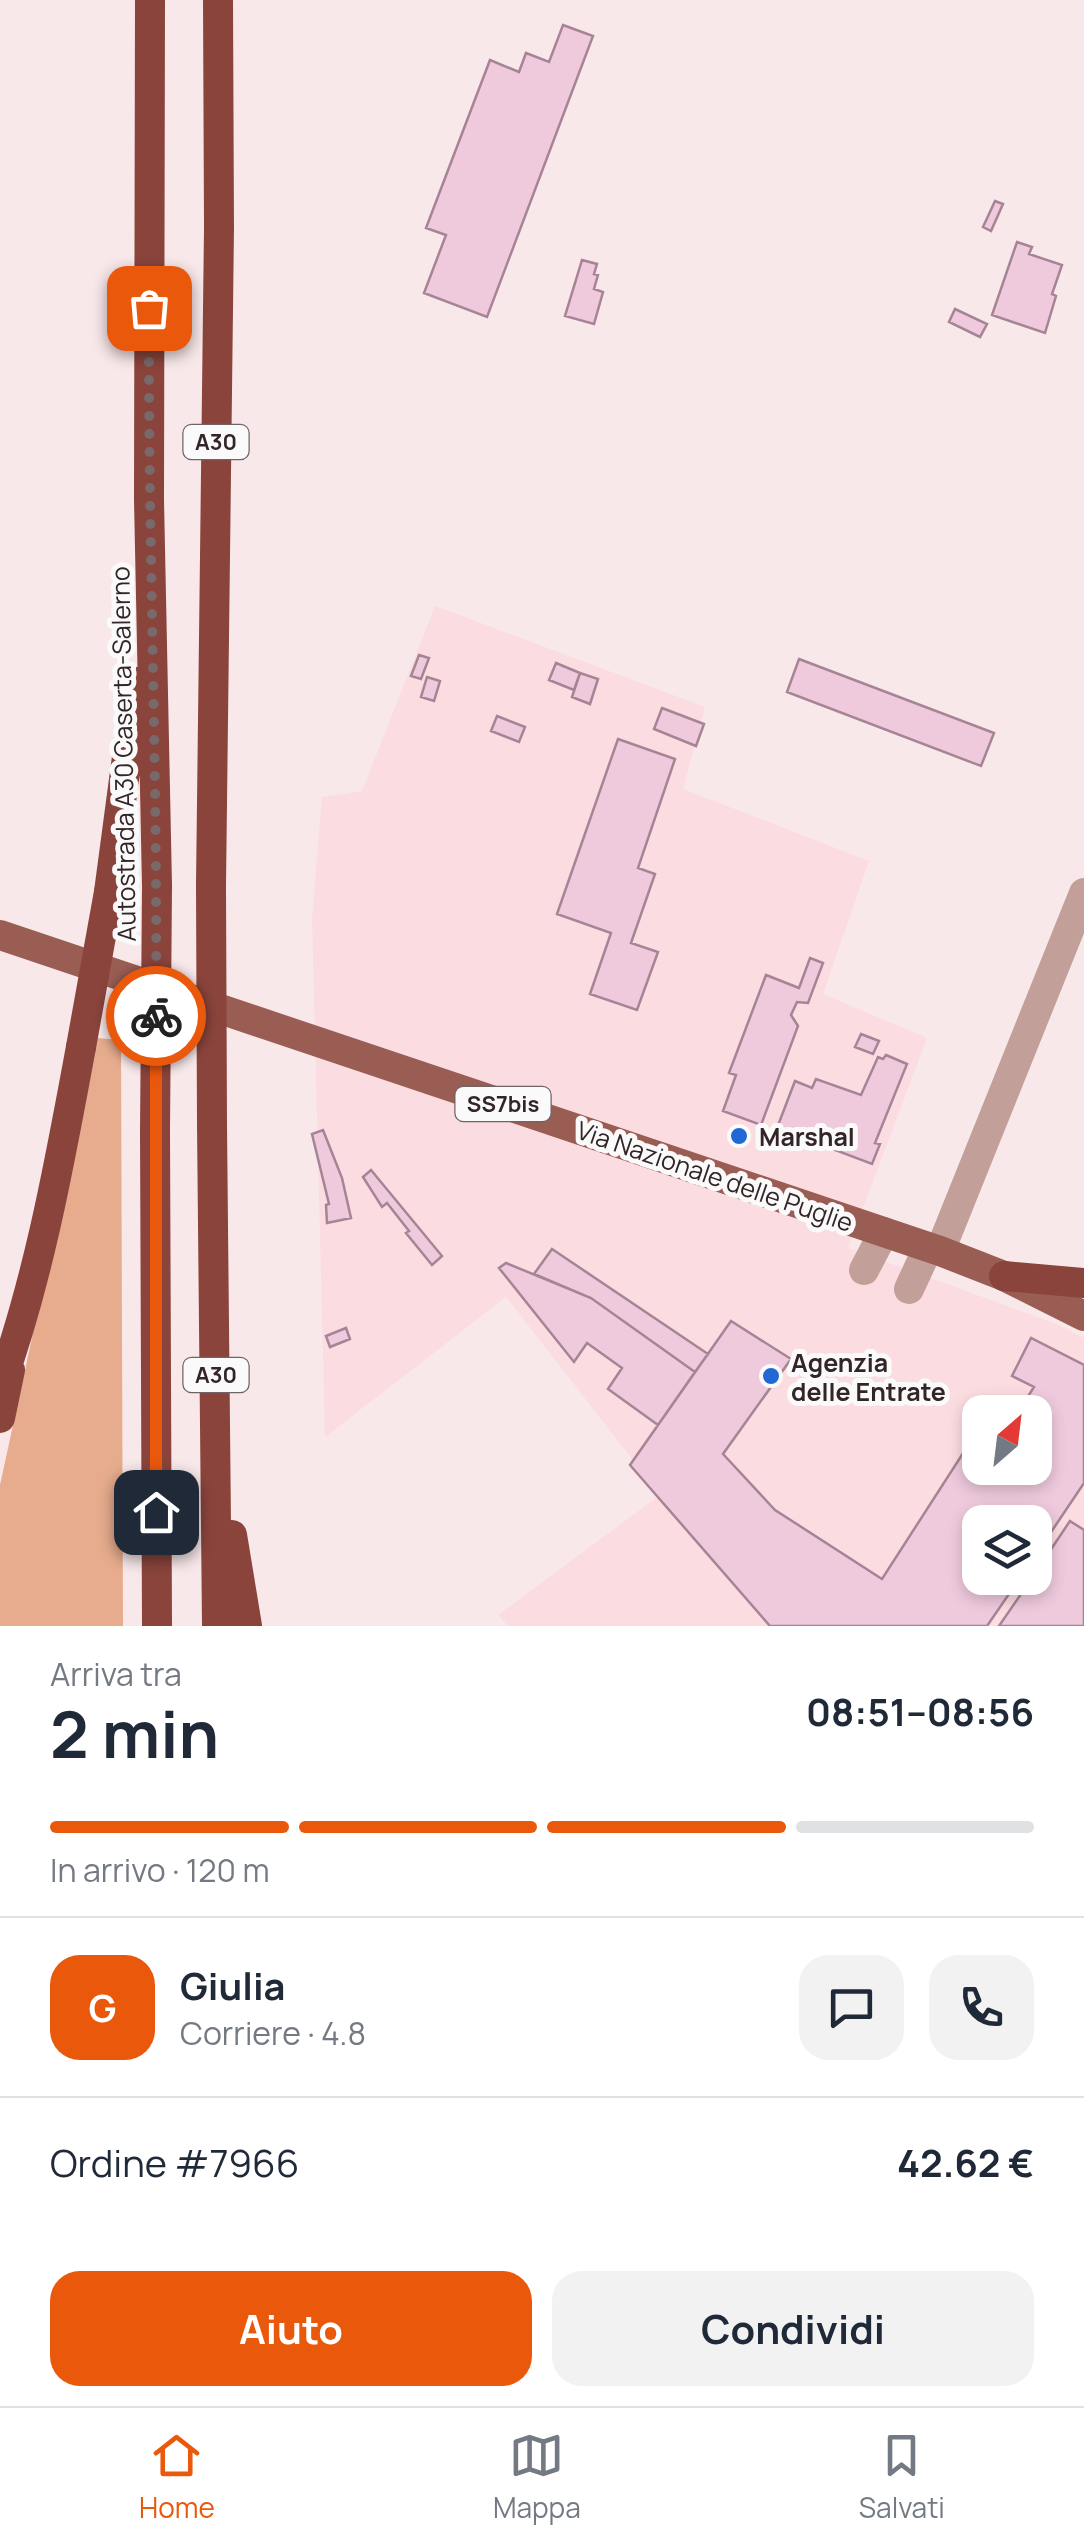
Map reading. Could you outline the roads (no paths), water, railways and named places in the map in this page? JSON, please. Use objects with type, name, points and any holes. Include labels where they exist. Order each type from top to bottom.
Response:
[{"type":"highway","name":"Autostrada A30 Caserta-Salerno","points":[[150,0],[148,481],[157,886],[157,1626]]},
{"type":"highway","name":"A30","points":[[218,0],[212,884],[218,1626]]},
{"type":"highway","points":[[0,1418],[54,1183],[110,892],[150,584]]},
{"type":"highway","name":"SS7bis","points":[[1004,1276],[1084,1284]]},
{"type":"highway","points":[[0,1386],[16,1343]]},
{"type":"highway","points":[[217,1448],[248,1626]]},
{"type":"main road","name":"Via Nazionale delle Puglie","points":[[0,935],[934,1249],[1004,1276],[1084,1316]]},
{"type":"lane","points":[[909,1289],[934,1249],[1084,893]]},
{"type":"lane","points":[[864,1270],[884,1232]]},
{"type":"place","name":"Marshal","points":[[739,1136]]},
{"type":"place","name":"Agenzia delle Entrate","points":[[771,1376]]}]
